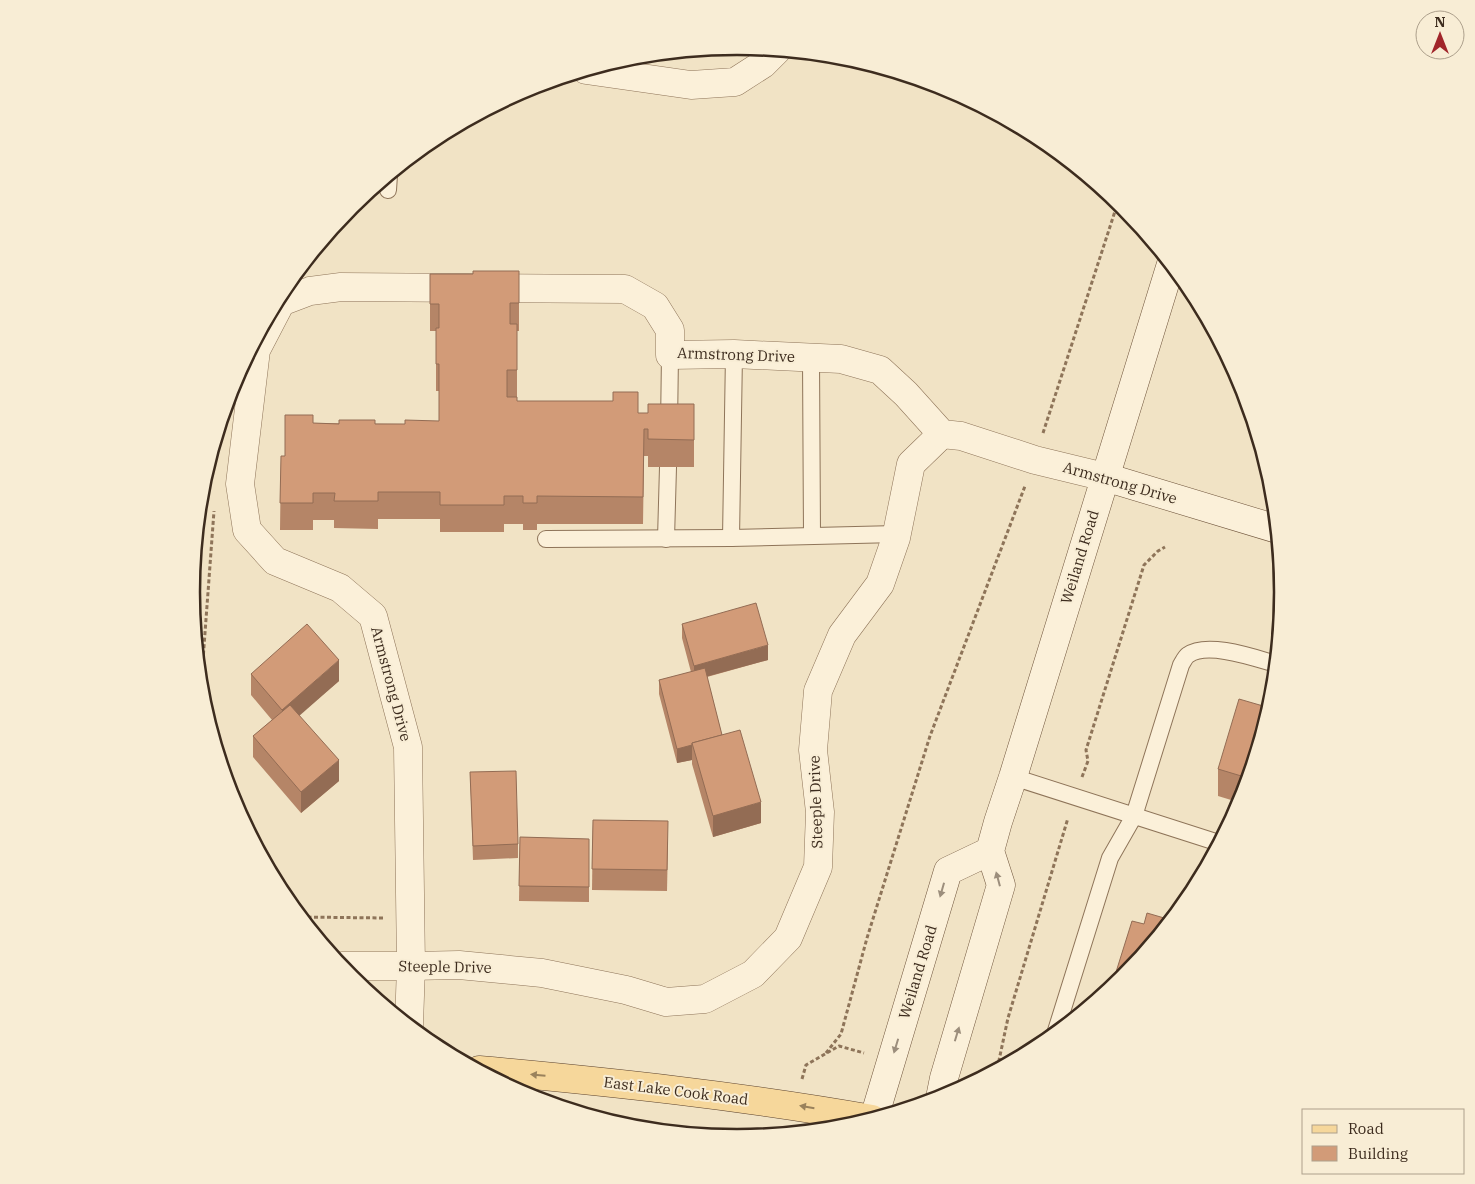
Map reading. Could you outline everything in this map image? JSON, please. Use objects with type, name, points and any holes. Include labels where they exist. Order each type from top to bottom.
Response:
[{"type":"main road","name":"East Lake Cook Road","points":[[495,1072],[587,1080],[794,1105],[857,1115]]},
{"type":"street","points":[[602,72],[691,85],[735,82],[764,64],[771,56]]},
{"type":"street","name":"Weiland Road","points":[[875,1111],[948,871],[990,851],[1169,272]]},
{"type":"street","name":"Armstrong Drive","points":[[287,300],[310,291],[341,287],[625,289],[655,306],[670,330],[670,355],[734,354],[841,359],[880,370],[906,394],[942,434],[961,436],[1035,460],[1105,477],[1271,528]]},
{"type":"street","name":"Armstrong Drive","points":[[255,355],[240,484],[247,530],[275,561],[340,588],[373,616],[408,747],[411,918],[410,1017]]},
{"type":"street","name":"Steeple Drive","points":[[352,966],[458,965],[542,973],[626,990],[666,1002],[705,999],[753,974],[788,938],[818,867],[820,812],[813,750],[818,691],[842,635],[880,584],[898,534],[912,464],[942,434]]},
{"type":"street","points":[[942,1088],[1001,885],[990,851]]},
{"type":"lane","points":[[731,538],[734,354]]},
{"type":"lane","points":[[669,431],[670,355]]},
{"type":"lane","points":[[811,358],[812,536]]},
{"type":"lane","points":[[666,539],[668,466]]},
{"type":"lane","points":[[546,539],[666,539],[898,534]]},
{"type":"lane","points":[[1059,1022],[1110,858],[1134,816],[1181,665],[1188,655],[1202,650],[1229,651],[1270,662]]},
{"type":"lane","points":[[1013,777],[1213,841]]},
{"type":"path","points":[[826,1053],[841,1034],[867,938],[930,736],[1035,460],[1115,210]]},
{"type":"path","points":[[204,649],[215,504]]},
{"type":"path","points":[[310,917],[411,918]]},
{"type":"building","points":[[473,271],[519,271],[519,303],[510,303],[510,324],[517,324],[517,370],[507,370],[507,397],[517,397],[517,401],[613,401],[613,392],[638,392],[638,413],[648,413],[648,404],[694,404],[694,440],[648,439],[648,429],[644,429],[643,497],[537,496],[537,503],[523,503],[523,496],[504,496],[504,505],[440,505],[440,492],[378,492],[378,501],[334,501],[335,493],[313,493],[313,503],[280,503],[281,456],[285,456],[285,415],[313,415],[313,423],[339,424],[339,420],[375,420],[375,424],[405,424],[405,420],[439,421],[439,364],[436,364],[436,328],[439,328],[439,304],[430,304],[430,274],[473,274]]},
{"type":"building","points":[[756,603],[768,645],[694,666],[682,624]]},
{"type":"building","points":[[307,624],[339,660],[282,710],[251,674]]},
{"type":"building","points":[[705,668],[722,735],[677,749],[659,680]]},
{"type":"building","points":[[1239,699],[1262,706],[1242,776],[1218,769]]},
{"type":"building","points":[[290,705],[339,760],[301,792],[253,736]]},
{"type":"building","points":[[740,730],[761,802],[713,816],[692,743]]},
{"type":"building","points":[[516,771],[518,844],[473,846],[470,772]]},
{"type":"building","points":[[593,820],[668,821],[667,870],[592,869]]},
{"type":"building","points":[[520,837],[589,839],[589,887],[519,886]]},
{"type":"building","points":[[1147,913],[1165,918],[1116,973],[1132,921],[1144,924]]}]
